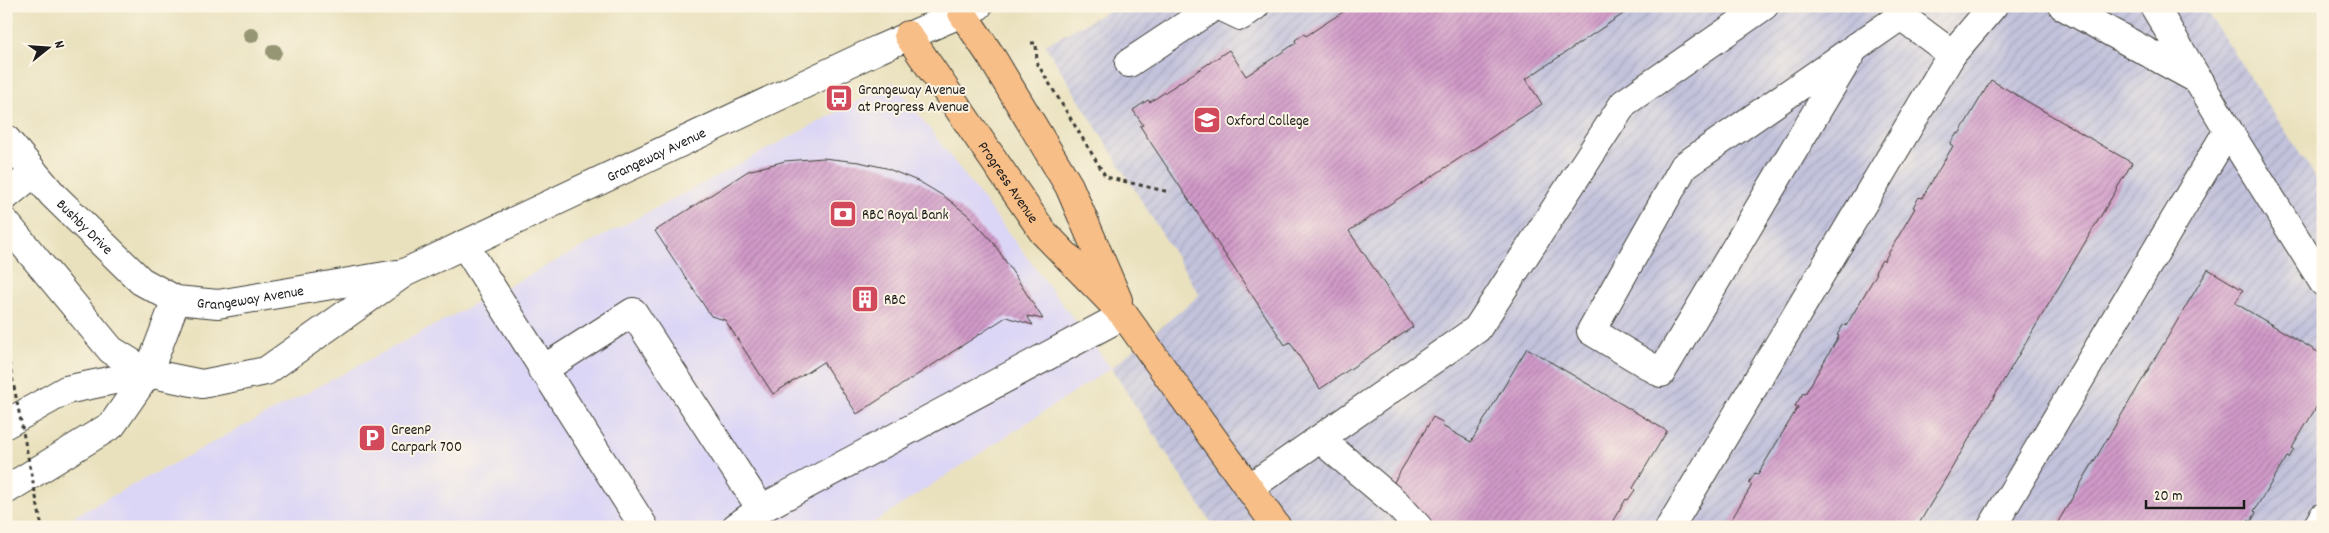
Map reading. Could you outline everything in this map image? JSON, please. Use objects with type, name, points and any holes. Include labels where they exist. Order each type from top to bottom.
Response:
[{"type":"main road","name":"Progress Avenue","points":[[970,10],[991,56],[1069,186],[1124,315]]},
{"type":"main road","name":"Progress Avenue","points":[[908,35],[1043,232],[1124,315],[1277,527]]},
{"type":"street","points":[[1129,63],[1215,6]]},
{"type":"street","points":[[1220,6],[1241,16],[1255,6]]},
{"type":"street","points":[[1249,488],[1478,329],[1624,103],[1764,6]]},
{"type":"street","points":[[1670,527],[1952,54],[1993,6]]},
{"type":"street","points":[[2063,6],[2200,81]]},
{"type":"street","points":[[2154,6],[2228,130],[2323,282]]},
{"type":"street","name":"Grangeway Avenue","points":[[6,424],[66,390],[148,373],[202,384],[266,371],[404,273],[908,35],[970,10]]},
{"type":"street","points":[[1855,48],[1661,373],[1591,331],[1684,166],[1855,48],[1898,11],[1952,54]]},
{"type":"street","points":[[1992,527],[2228,130]]},
{"type":"street","name":"Bushby Drive","points":[[6,139],[53,195],[140,281],[176,300]]},
{"type":"street","points":[[6,196],[34,173]]},
{"type":"street","points":[[6,223],[111,350],[148,373]]},
{"type":"street","points":[[464,244],[542,370],[644,527]]},
{"type":"street","name":"Grangeway Avenue","points":[[6,490],[112,425],[148,373],[176,300],[218,304],[404,273]]},
{"type":"street","points":[[542,370],[633,312],[761,509]]},
{"type":"street","points":[[736,527],[761,509],[1124,315]]},
{"type":"street","points":[[1320,439],[1397,504],[1418,527]]},
{"type":"street","points":[[2317,527],[2323,517]]},
{"type":"path","points":[[1031,43],[1036,44],[1037,64],[1106,178],[1169,192]]},
{"type":"path","points":[[6,347],[42,527]]},
{"type":"shaded area","points":[[1117,6],[2203,6],[2323,188],[2323,527],[1214,527],[1111,368],[1200,295],[1045,45]]},
{"type":"shaded area","points":[[894,82],[1111,368],[867,527],[76,527],[74,516]]},
{"type":"building","points":[[1352,6],[1635,6],[1526,79],[1542,104],[1349,231],[1413,327],[1320,389],[1290,342],[1285,345],[1140,126],[1143,125],[1133,110],[1148,100],[1150,102],[1229,50],[1246,76],[1296,43],[1295,40],[1304,34],[1306,36]]},
{"type":"building","points":[[1991,80],[2132,163],[1917,527],[1727,527],[1752,485],[1749,483],[1755,473],[1758,474],[1798,407],[1795,406],[1803,393],[1805,394],[1844,324],[1846,326],[1877,273],[1875,272],[1882,260],[1884,261],[1915,208],[1913,207],[1919,197],[1922,198],[1953,146],[1950,144],[1957,133],[1959,134]]},
{"type":"building","name":"RBC","points":[[823,158],[859,162],[886,168],[920,182],[945,197],[968,215],[993,242],[1043,319],[1027,316],[1033,325],[1006,317],[857,414],[823,362],[773,394],[725,320],[711,316],[655,231],[748,171],[785,161]]},
{"type":"building","points":[[2208,269],[2243,290],[2235,303],[2323,355],[2323,396],[2292,448],[2294,449],[2289,458],[2287,457],[2254,511],[2256,512],[2251,522],[2249,520],[2245,527],[2055,527]]},
{"type":"building","points":[[1527,348],[1667,431],[1633,488],[1635,490],[1628,500],[1626,499],[1609,527],[1427,527],[1421,523],[1394,482],[1433,417],[1444,423],[1442,426],[1471,442]]},
{"type":"place","name":"Grangeway Avenue at Progress Avenue","points":[[839,98]]},
{"type":"place","name":"Oxford College","points":[[1207,120]]},
{"type":"place","name":"RBC Royal Bank","points":[[843,214]]},
{"type":"place","name":"RBC","points":[[865,299]]},
{"type":"place","name":"GreenP Carpark 700","points":[[372,438]]}]
